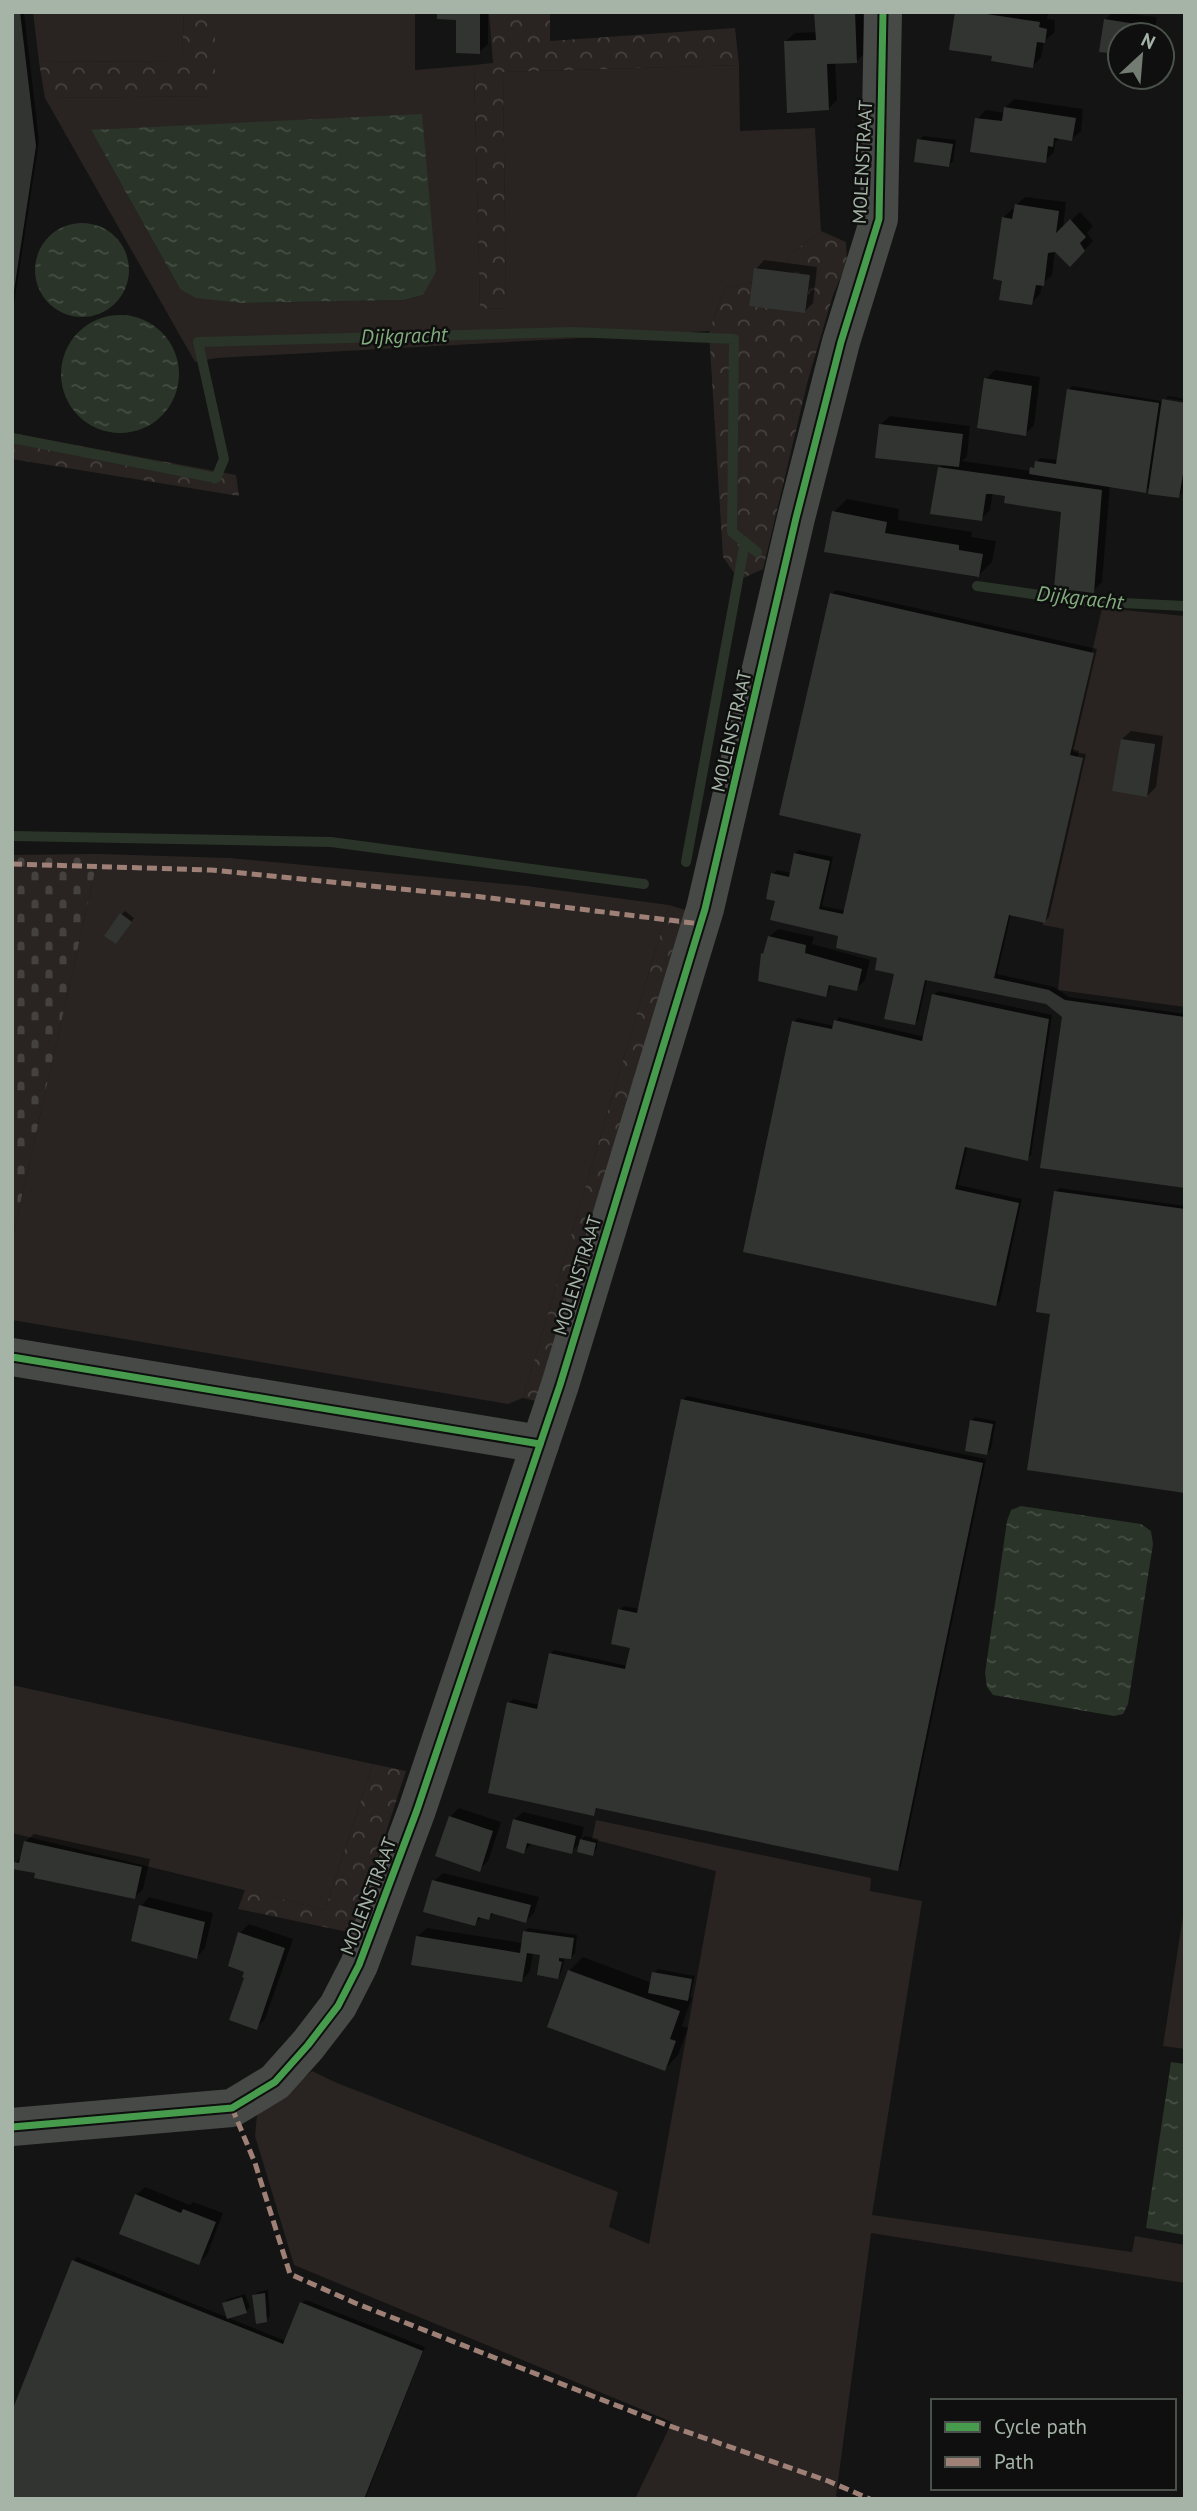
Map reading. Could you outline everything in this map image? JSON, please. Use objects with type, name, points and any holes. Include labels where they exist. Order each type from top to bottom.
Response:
[{"type":"street","name":"MOLENSTRAAT","points":[[12,2127],[232,2108],[275,2082],[338,2006],[359,1965],[417,1810],[540,1444],[705,909],[796,518],[841,342],[879,219],[883,12]]},
{"type":"street","points":[[12,1357],[540,1444]]},
{"type":"green space","points":[[33,12],[184,12],[182,61],[39,62]]},
{"type":"green space","points":[[184,12],[215,12],[215,96],[45,98],[39,62],[182,61]]},
{"type":"green space","points":[[215,12],[415,12],[415,70],[474,65],[480,309],[506,308],[503,72],[739,65],[740,131],[815,128],[821,231],[792,253],[772,278],[725,288],[709,331],[217,358],[195,362],[45,98],[215,96]],"holes":[[[91,130],[423,295],[404,300],[242,303],[180,289]]]},
{"type":"green space","points":[[489,12],[550,12],[550,41],[735,28],[739,65],[503,72],[506,308],[480,309],[474,65],[493,63]]},
{"type":"green space","points":[[821,231],[846,242],[847,263],[833,295],[808,380],[763,569],[739,580],[723,557],[709,331],[725,288],[772,278],[792,253]]},
{"type":"green space","points":[[12,433],[236,475],[239,496],[12,459]]},
{"type":"green space","points":[[1102,608],[1185,616],[1185,1007],[1058,990],[1064,929],[1043,925],[1079,751],[1070,749]]},
{"type":"green space","points":[[99,854],[230,858],[527,886],[669,905],[523,1398],[508,1404],[12,1320],[12,1240]]},
{"type":"green space","points":[[99,854],[12,1240],[12,855]]},
{"type":"green space","points":[[669,905],[688,911],[536,1401],[523,1398]]},
{"type":"green space","points":[[12,1685],[373,1764],[325,1910],[12,1833]]},
{"type":"green space","points":[[373,1764],[406,1771],[353,1933],[238,1909],[245,1890],[325,1910]]},
{"type":"green space","points":[[596,1820],[871,1878],[870,1891],[922,1901],[872,2215],[1132,2252],[1135,2236],[1185,2245],[1185,2283],[871,2233],[836,2496],[841,2499],[635,2499],[672,2422],[294,2265],[255,2136],[257,2115],[312,2071],[618,2192],[609,2227],[649,2244],[716,1871],[592,1839]]},
{"type":"green space","points":[[1185,1903],[1185,2049],[1163,2046]]},
{"type":"water","points":[[422,114],[436,272],[423,295],[404,300],[242,303],[196,298],[180,289],[91,130]]},
{"type":"water","points":[[82,223],[100,226],[115,237],[126,252],[129,270],[126,288],[115,303],[100,314],[82,317],[64,314],[49,303],[38,288],[35,270],[38,252],[49,237],[64,226]]},
{"type":"water","points":[[120,315],[143,319],[162,332],[175,351],[179,374],[175,397],[162,416],[143,429],[120,433],[97,429],[78,416],[65,397],[61,374],[65,351],[78,332],[97,319]]},
{"type":"water","points":[[1021,1506],[1141,1524],[1151,1531],[1153,1544],[1128,1704],[1123,1714],[1114,1716],[993,1695],[987,1687],[985,1673],[1007,1521],[1011,1510]]},
{"type":"water","points":[[1171,2062],[1185,2064],[1185,2235],[1146,2228]]},
{"type":"building","points":[[12,12],[20,12],[36,146],[14,291]]},
{"type":"building","points":[[437,12],[480,12],[480,54],[456,53],[456,20],[437,19]]},
{"type":"building","points":[[814,12],[855,12],[857,63],[827,64],[829,110],[787,113],[784,41],[816,40]]},
{"type":"building","points":[[955,12],[973,12],[1040,22],[1039,27],[1047,29],[1045,43],[1037,42],[1033,68],[991,61],[992,56],[949,50]]},
{"type":"building","points":[[1104,19],[1117,21],[1106,21],[1106,53],[1099,52]]},
{"type":"building","points":[[1004,107],[1076,118],[1072,141],[1054,138],[1053,147],[1048,146],[1046,163],[970,152],[975,118],[1002,121]]},
{"type":"building","points":[[917,139],[953,144],[949,167],[914,162]]},
{"type":"building","points":[[1015,204],[1059,211],[1056,233],[1070,219],[1086,237],[1080,243],[1085,251],[1070,267],[1055,252],[1048,253],[1044,286],[1036,285],[1032,305],[999,300],[1002,281],[993,279],[1002,217],[1012,219]]},
{"type":"building","points":[[754,268],[810,275],[805,313],[749,306]]},
{"type":"building","points":[[984,378],[1032,386],[1026,436],[977,428]]},
{"type":"building","points":[[1067,389],[1159,403],[1146,493],[1029,474],[1035,461],[1056,464]]},
{"type":"building","points":[[1162,399],[1185,403],[1185,462],[1179,498],[1148,494]]},
{"type":"building","points":[[879,424],[963,434],[959,467],[875,458]]},
{"type":"building","points":[[938,467],[1102,490],[1094,593],[1054,588],[1061,512],[1004,503],[1005,496],[986,494],[982,521],[930,514]]},
{"type":"building","points":[[832,511],[887,522],[885,533],[959,545],[959,550],[983,554],[979,577],[824,552]]},
{"type":"building","points":[[830,593],[1094,653],[1070,755],[1083,758],[1045,923],[1009,915],[994,978],[1049,990],[1065,1000],[1185,1017],[1185,1188],[1040,1168],[1062,1017],[1046,1004],[925,980],[915,1025],[884,1019],[894,974],[875,970],[877,958],[836,948],[838,936],[770,920],[775,901],[766,899],[771,873],[789,877],[794,853],[830,861],[819,909],[843,914],[861,834],[779,815]]},
{"type":"building","points":[[1121,739],[1155,744],[1147,797],[1112,791]]},
{"type":"building","points":[[120,913],[132,922],[116,944],[104,936]]},
{"type":"building","points":[[768,936],[806,945],[805,953],[862,969],[857,991],[829,985],[826,997],[758,981],[761,953],[763,954]]},
{"type":"building","points":[[932,994],[1049,1019],[1028,1161],[965,1147],[955,1189],[1019,1203],[996,1306],[743,1252],[792,1021],[832,1029],[834,1020],[922,1041]]},
{"type":"building","points":[[1054,1191],[1185,1209],[1185,1493],[1027,1470],[1050,1314],[1036,1312]]},
{"type":"building","points":[[681,1399],[983,1463],[898,1871],[596,1808],[594,1816],[488,1793],[507,1702],[537,1709],[549,1653],[625,1669],[630,1648],[611,1644],[618,1609],[637,1613]]},
{"type":"building","points":[[970,1420],[993,1424],[987,1455],[965,1451]]},
{"type":"building","points":[[449,1816],[493,1831],[480,1872],[435,1856]]},
{"type":"building","points":[[513,1819],[576,1836],[572,1854],[527,1843],[524,1854],[506,1848]]},
{"type":"building","points":[[580,1839],[596,1843],[593,1856],[577,1852]]},
{"type":"building","points":[[24,1841],[142,1867],[135,1899],[34,1878],[35,1873],[12,1869],[14,1862],[19,1863]]},
{"type":"building","points":[[432,1880],[531,1905],[526,1923],[491,1913],[489,1920],[478,1917],[475,1926],[423,1912]]},
{"type":"building","points":[[139,1905],[205,1922],[197,1959],[131,1941]]},
{"type":"building","points":[[523,1931],[574,1938],[571,1959],[559,1958],[562,1962],[558,1979],[537,1975],[540,1955],[527,1953],[522,1982],[411,1965],[416,1936],[520,1953]]},
{"type":"building","points":[[238,1932],[285,1948],[257,2030],[229,2020],[244,1978],[244,1972],[228,1966]]},
{"type":"building","points":[[568,1970],[680,2011],[670,2039],[676,2041],[665,2071],[547,2027]]},
{"type":"building","points":[[652,1972],[692,1979],[688,2001],[648,1993]]},
{"type":"building","points":[[135,2194],[181,2213],[183,2209],[216,2222],[199,2265],[119,2234]]},
{"type":"building","points":[[72,2260],[283,2344],[300,2302],[423,2351],[364,2499],[12,2499],[12,2411]]},
{"type":"building","points":[[265,2293],[267,2322],[256,2324],[252,2295]]},
{"type":"building","points":[[242,2297],[247,2313],[227,2319],[222,2303]]},
{"type":"waterway","name":"Dijkgracht","points":[[12,438],[216,478],[224,459],[198,342],[573,332],[734,339],[732,532],[757,552]]},
{"type":"waterway","points":[[686,862],[745,542]]},
{"type":"waterway","name":"Dijkgracht","points":[[977,586],[1081,601],[1185,606]]},
{"type":"waterway","points":[[12,836],[331,842],[644,884]]},
{"type":"marked path","points":[[12,864],[211,870],[482,897],[701,924]]},
{"type":"marked path","points":[[232,2108],[255,2163],[290,2274],[355,2303],[664,2424],[828,2481],[870,2499]]},
{"type":"cycle path","points":[[12,2127],[232,2108],[275,2082],[308,2045],[338,2006],[359,1965],[417,1810],[560,1385],[705,909],[796,518],[841,342],[879,219],[883,12]]},
{"type":"cycle path","points":[[12,1357],[540,1444]]}]
